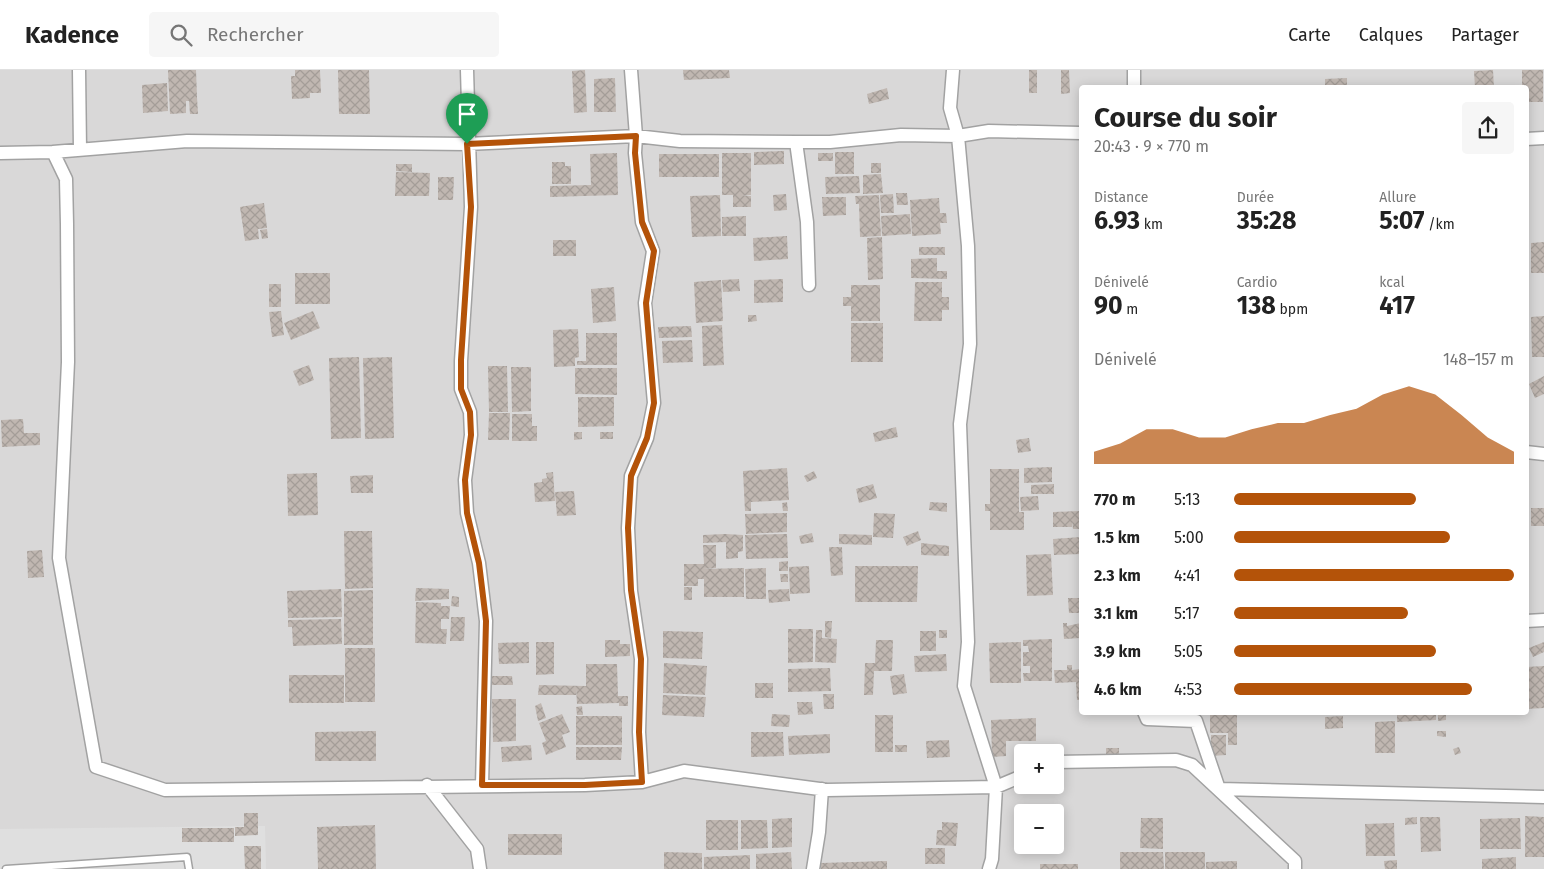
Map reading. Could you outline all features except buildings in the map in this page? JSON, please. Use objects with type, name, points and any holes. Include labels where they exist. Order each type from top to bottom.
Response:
[{"type":"street","points":[[79,70],[80,149]]},
{"type":"street","points":[[467,70],[467,144],[471,207],[461,360],[461,389],[470,412],[471,435],[465,480],[467,513],[479,563],[486,621],[482,785]]},
{"type":"street","points":[[632,70],[636,136],[635,153],[642,222],[654,251],[646,303],[654,403],[647,438],[631,476],[628,528],[631,590],[641,659],[639,732],[642,782]]},
{"type":"street","points":[[953,70],[950,108],[958,136],[968,246],[970,344],[960,424],[967,633],[964,686],[996,786],[992,859],[989,869]]},
{"type":"street","points":[[1134,70],[1134,85]]},
{"type":"street","points":[[0,153],[53,152],[187,141],[467,144],[636,136],[680,141],[830,142],[901,135],[958,136],[989,132],[1079,133]]},
{"type":"street","points":[[1529,139],[1544,138]]},
{"type":"street","points":[[796,142],[807,222],[809,285]]},
{"type":"street","points":[[53,152],[66,179],[67,224],[68,362],[59,558],[96,767],[165,790],[427,785],[585,785],[642,782],[684,771],[822,789],[996,786],[1014,779]]},
{"type":"street","points":[[1529,452],[1544,454]]},
{"type":"street","points":[[1529,621],[1544,620]]},
{"type":"street","points":[[1145,715],[1147,719],[1198,717],[1219,789]]},
{"type":"street","points":[[1064,762],[1176,760],[1192,766],[1295,861],[1295,869]]},
{"type":"street","points":[[427,785],[477,849],[480,869]]},
{"type":"street","points":[[813,869],[819,832],[822,789]]},
{"type":"street","points":[[1219,789],[1544,796]]},
{"type":"lane","points":[[6,869],[188,857],[190,869]]},
{"type":"shaded area","points":[[0,70],[1544,70],[1544,869],[0,869]]},
{"type":"shaded area","points":[[265,826],[266,869],[0,869],[0,829]]},
{"type":"route","points":[[636,136],[635,153],[642,222],[654,251],[646,303],[654,403],[647,438],[631,476],[628,528],[631,590],[641,659],[639,732],[642,782],[585,785],[482,785],[486,621],[479,563],[467,513],[465,480],[471,435],[470,412],[461,389],[461,360],[471,207],[467,144],[636,136]]}]
